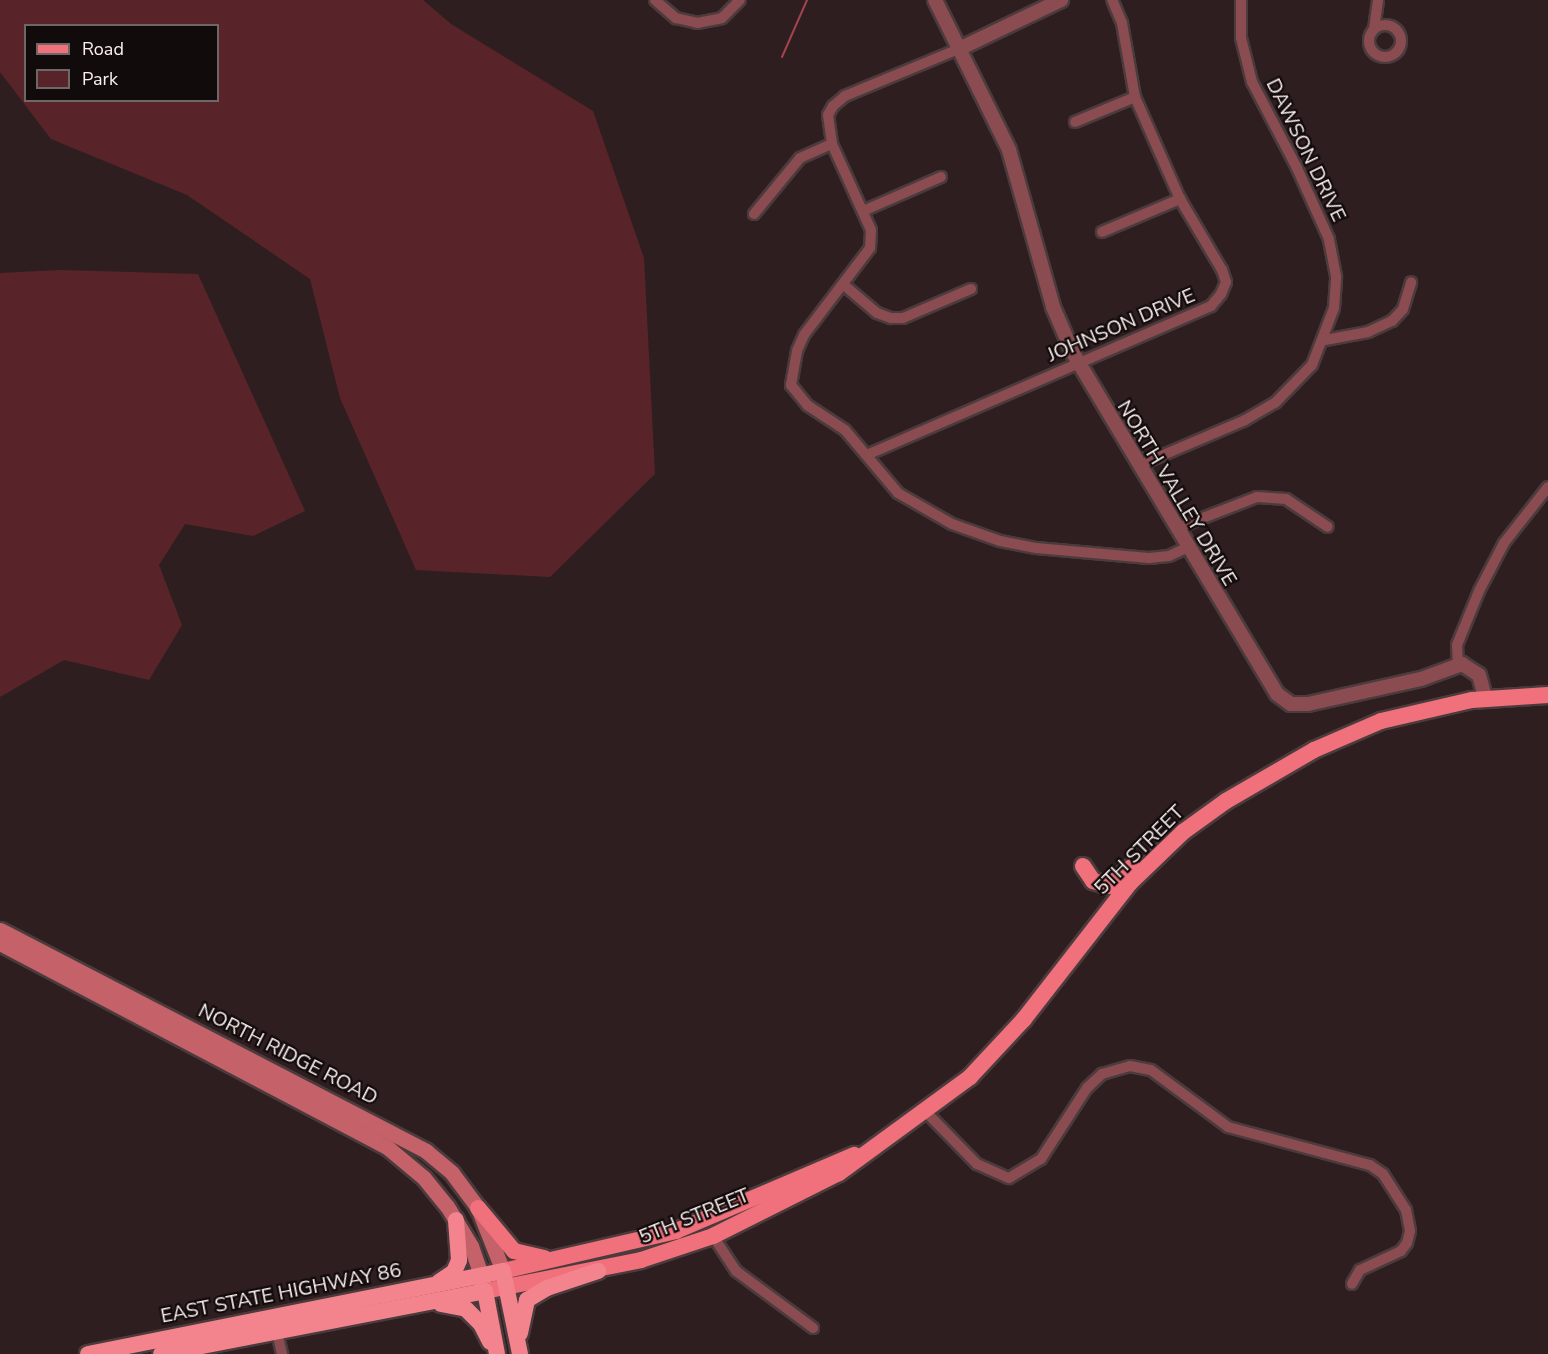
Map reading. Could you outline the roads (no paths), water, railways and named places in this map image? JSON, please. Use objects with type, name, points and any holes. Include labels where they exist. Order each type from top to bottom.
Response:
[{"type":"highway","points":[[419,1295],[456,1269],[459,1256],[456,1220]]},
{"type":"highway","points":[[520,1353],[522,1314],[527,1300],[546,1288],[598,1271]]},
{"type":"highway","points":[[504,1279],[520,1353]]},
{"type":"highway","points":[[483,1283],[496,1354]]},
{"type":"highway","name":"EAST STATE HIGHWAY 86","points":[[88,1354],[483,1283]]},
{"type":"highway","points":[[419,1295],[466,1309],[481,1324],[496,1354]]},
{"type":"highway","name":"EAST STATE HIGHWAY 86","points":[[160,1354],[277,1332],[419,1295]]},
{"type":"main road","name":"5TH STREET","points":[[483,1283],[504,1279],[578,1275],[598,1271],[712,1236],[839,1173],[926,1112],[970,1077],[1006,1040],[1113,903],[1173,841],[1250,785],[1339,738],[1402,715],[1485,698],[1548,695]]},
{"type":"main road","points":[[1083,866],[1093,881],[1109,886],[1142,857],[1173,841]]},
{"type":"main road","name":"NORTH RIDGE ROAD","points":[[0,930],[404,1137],[437,1159],[478,1208],[504,1279]]},
{"type":"main road","name":"NORTH RIDGE ROAD","points":[[0,943],[375,1140],[424,1178],[456,1220],[483,1283]]},
{"type":"main road","name":"5TH STREET","points":[[504,1279],[560,1260],[700,1223],[870,1150]]},
{"type":"main road","points":[[712,1236],[718,1226],[777,1198],[813,1173]]},
{"type":"main road","points":[[478,1208],[514,1251],[560,1260]]},
{"type":"main road","points":[[578,1275],[684,1238],[700,1223]]},
{"type":"street","points":[[655,0],[676,18],[697,23],[722,18],[740,0]]},
{"type":"street","name":"NORTH VALLEY DRIVE","points":[[935,0],[1010,150],[1053,307],[1078,363],[1142,464],[1188,548],[1277,694],[1291,704],[1308,704],[1421,679],[1458,664]]},
{"type":"street","points":[[1061,0],[961,48],[845,96],[828,115],[832,144],[871,230],[870,248],[804,335],[797,351],[791,385],[807,405],[845,430],[869,454],[883,477],[905,498],[952,524],[1000,541],[1149,558],[1168,556],[1188,548]]},
{"type":"street","name":"JOHNSON DRIVE","points":[[869,454],[1211,306],[1221,294],[1226,282],[1222,270],[1180,199],[1135,97],[1122,23],[1112,0]]},
{"type":"street","name":"DAWSON DRIVE","points":[[1142,464],[1275,403],[1303,377],[1325,340],[1336,296],[1331,247],[1298,168],[1252,82],[1241,38],[1241,0]]},
{"type":"street","points":[[1374,29],[1377,0]]},
{"type":"street","points":[[1075,122],[1135,97]]},
{"type":"street","points":[[754,214],[800,158],[832,144]]},
{"type":"street","points":[[863,211],[941,177]]},
{"type":"street","points":[[1102,232],[1180,199]]},
{"type":"street","points":[[1325,340],[1368,332],[1392,321],[1404,309],[1411,282]]},
{"type":"street","points":[[844,285],[877,313],[891,318],[903,318],[972,289]]},
{"type":"street","points":[[1485,698],[1477,671],[1458,664],[1457,645],[1479,591],[1504,543],[1548,487]]},
{"type":"street","points":[[1177,528],[1257,497],[1286,499],[1328,527]]},
{"type":"street","points":[[926,1112],[977,1164],[1009,1178],[1041,1159],[1094,1080],[1122,1067],[1150,1070],[1228,1127],[1370,1165],[1383,1174],[1406,1210],[1410,1231],[1407,1243],[1401,1251],[1360,1270],[1352,1284]]},
{"type":"street","points":[[712,1236],[736,1271],[813,1328]]},
{"type":"street","points":[[277,1332],[282,1354]]},
{"type":"waterway","points":[[782,57],[807,0]]}]
